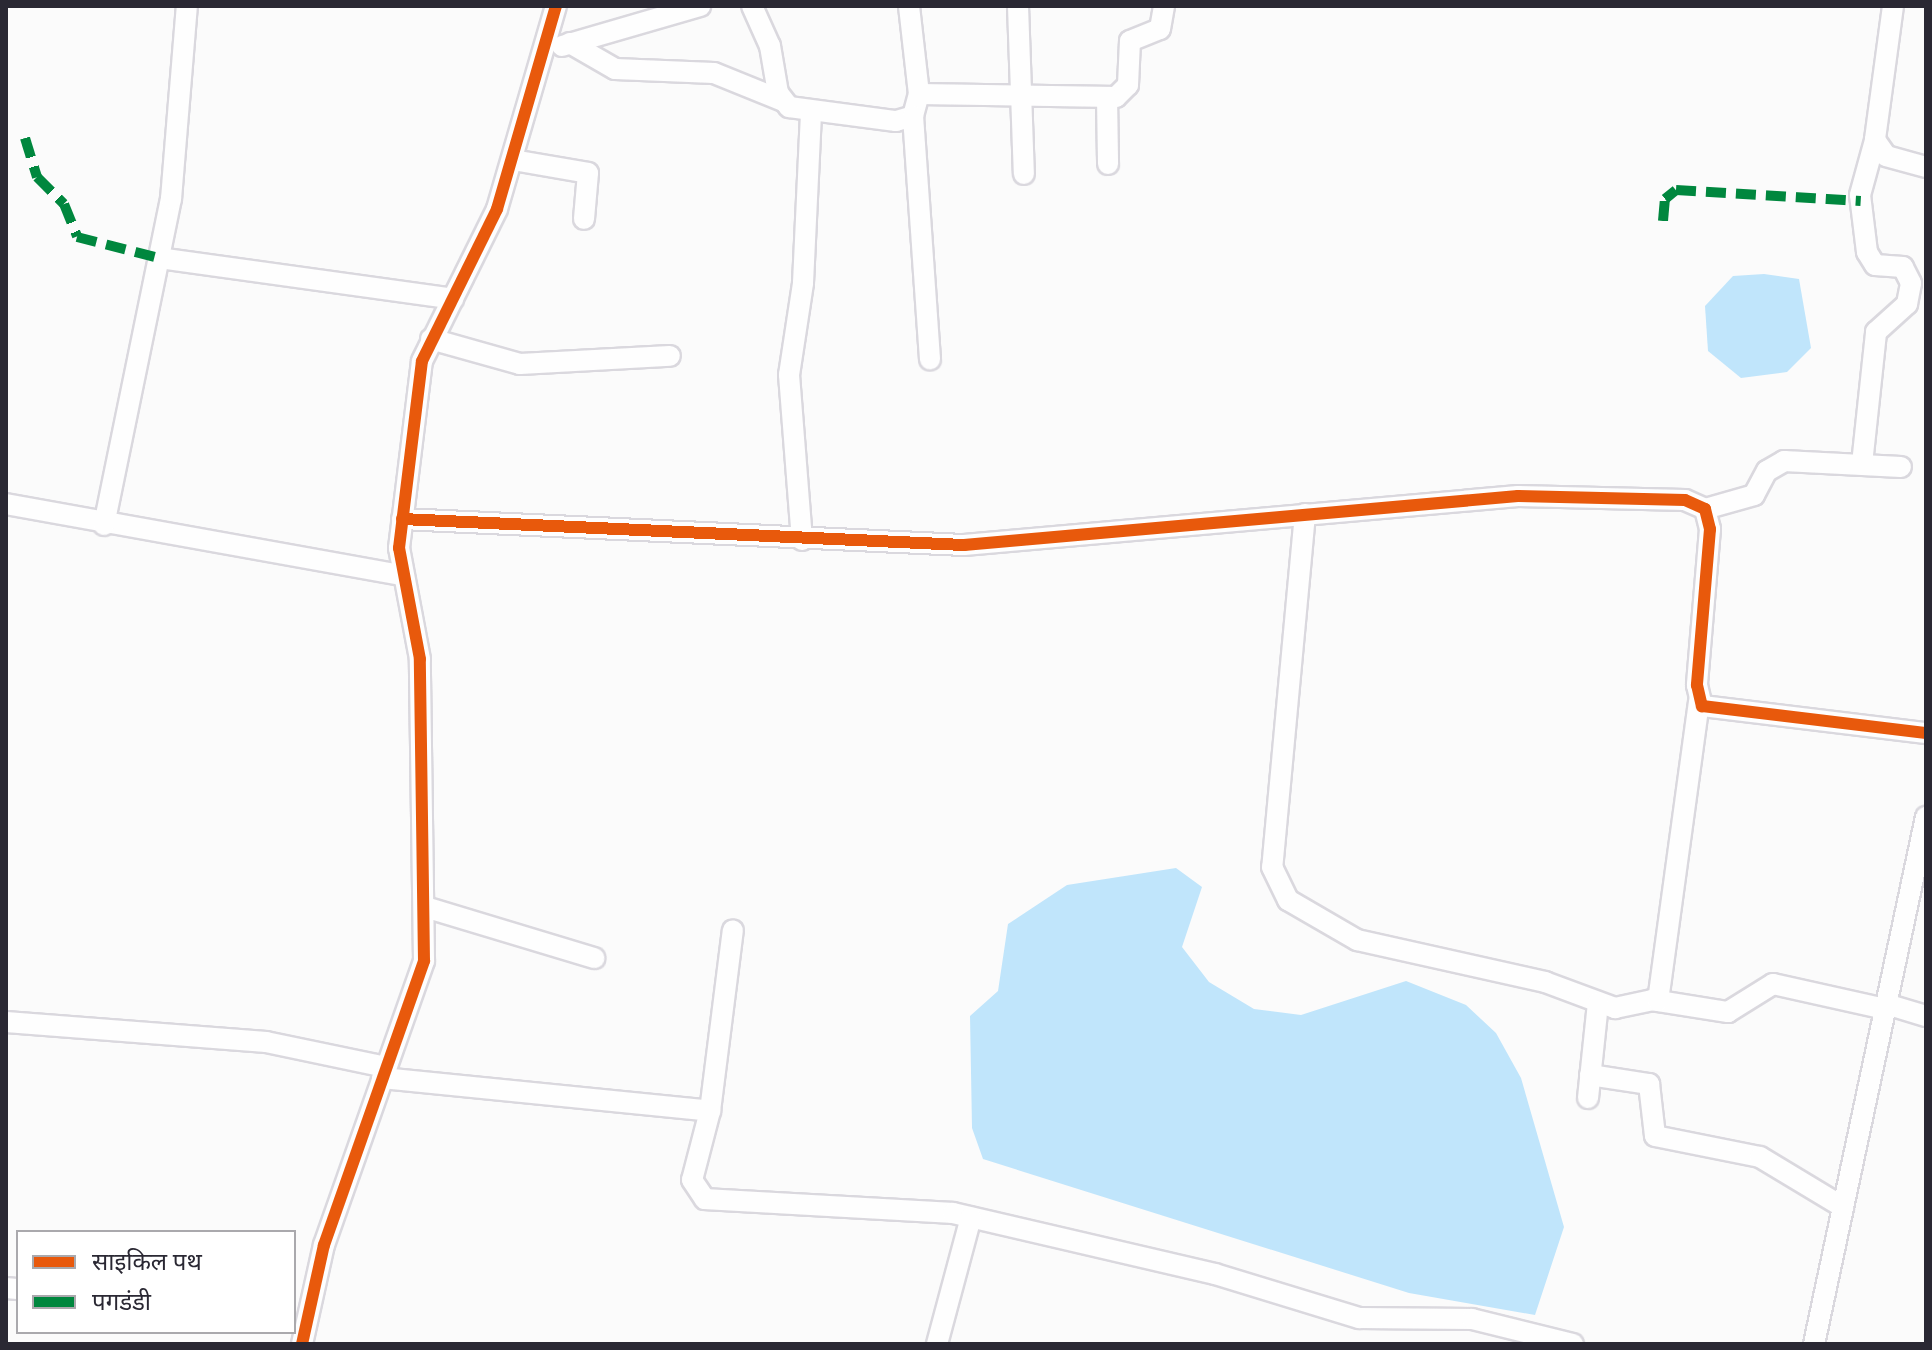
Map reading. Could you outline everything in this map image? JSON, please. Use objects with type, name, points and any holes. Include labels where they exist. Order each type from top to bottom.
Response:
[{"type":"street","points":[[104,525],[159,258],[187,6]]},
{"type":"street","points":[[300,1334],[324,1245],[384,1072],[415,999],[425,907],[420,659],[401,575],[402,519],[417,389],[431,339],[453,299],[513,160],[547,50],[556,6]]},
{"type":"street","points":[[547,50],[700,6]]},
{"type":"street","points":[[752,6],[783,101]]},
{"type":"street","points":[[909,6],[919,94],[913,116],[930,359]]},
{"type":"street","points":[[1018,6],[1024,174]]},
{"type":"street","points":[[919,94],[1107,97],[1124,92],[1130,41],[1160,29],[1164,6]]},
{"type":"street","points":[[1862,464],[1876,332],[1907,304],[1911,283],[1903,267],[1875,265],[1867,252],[1860,195],[1875,140],[1893,6]]},
{"type":"street","points":[[570,43],[615,69],[714,73],[811,112],[896,121],[913,116]]},
{"type":"street","points":[[1107,97],[1108,164]]},
{"type":"street","points":[[802,540],[789,375],[803,283],[811,112]]},
{"type":"street","points":[[1875,140],[1886,156],[1926,167]]},
{"type":"street","points":[[513,160],[588,173],[584,219]]},
{"type":"street","points":[[159,258],[453,299]]},
{"type":"street","points":[[431,339],[520,364],[670,356]]},
{"type":"street","points":[[402,519],[802,540],[1024,543],[1305,514],[1565,495],[1685,500],[1705,509],[1754,495],[1767,471],[1784,461],[1901,467]]},
{"type":"street","points":[[6,504],[104,525],[401,575]]},
{"type":"street","points":[[1658,1001],[1699,701],[1710,529],[1705,509]]},
{"type":"street","points":[[1305,514],[1275,804],[1276,885],[1288,900],[1357,940],[1545,982],[1598,1003],[1620,1008],[1658,1001],[1728,1012],[1773,984],[1926,1016]]},
{"type":"street","points":[[1699,701],[1727,715],[1926,733]]},
{"type":"street","points":[[1814,1344],[1926,817]]},
{"type":"street","points":[[425,907],[594,958]]},
{"type":"street","points":[[733,930],[710,1111],[692,1180],[705,1199],[971,1217],[1215,1274],[1359,1318],[1472,1319],[1573,1344]]},
{"type":"street","points":[[1588,1098],[1598,1003]]},
{"type":"street","points":[[6,1022],[266,1042],[384,1072],[710,1111]]},
{"type":"street","points":[[1590,1075],[1649,1084],[1655,1136],[1760,1157],[1843,1207]]},
{"type":"street","points":[[937,1344],[971,1217]]},
{"type":"water","points":[[1764,274],[1799,279],[1811,348],[1787,372],[1741,378],[1708,351],[1705,306],[1733,276]]},
{"type":"water","points":[[1176,868],[1202,887],[1182,947],[1209,982],[1254,1009],[1301,1015],[1406,981],[1466,1005],[1496,1033],[1521,1078],[1564,1227],[1535,1315],[1409,1293],[983,1159],[972,1128],[970,1016],[998,991],[1008,924],[1067,885]]},
{"type":"marked path","points":[[25,138],[37,177],[64,204],[77,237],[159,258]]},
{"type":"marked path","points":[[1663,221],[1665,199],[1676,190],[1861,201]]},
{"type":"cycle path","points":[[302,1344],[324,1245],[424,961],[420,659],[399,548],[422,361],[497,209],[556,6]]},
{"type":"cycle path","points":[[402,519],[964,545],[1518,496],[1685,500],[1705,509],[1710,529],[1697,685],[1702,706],[1926,733]]}]
